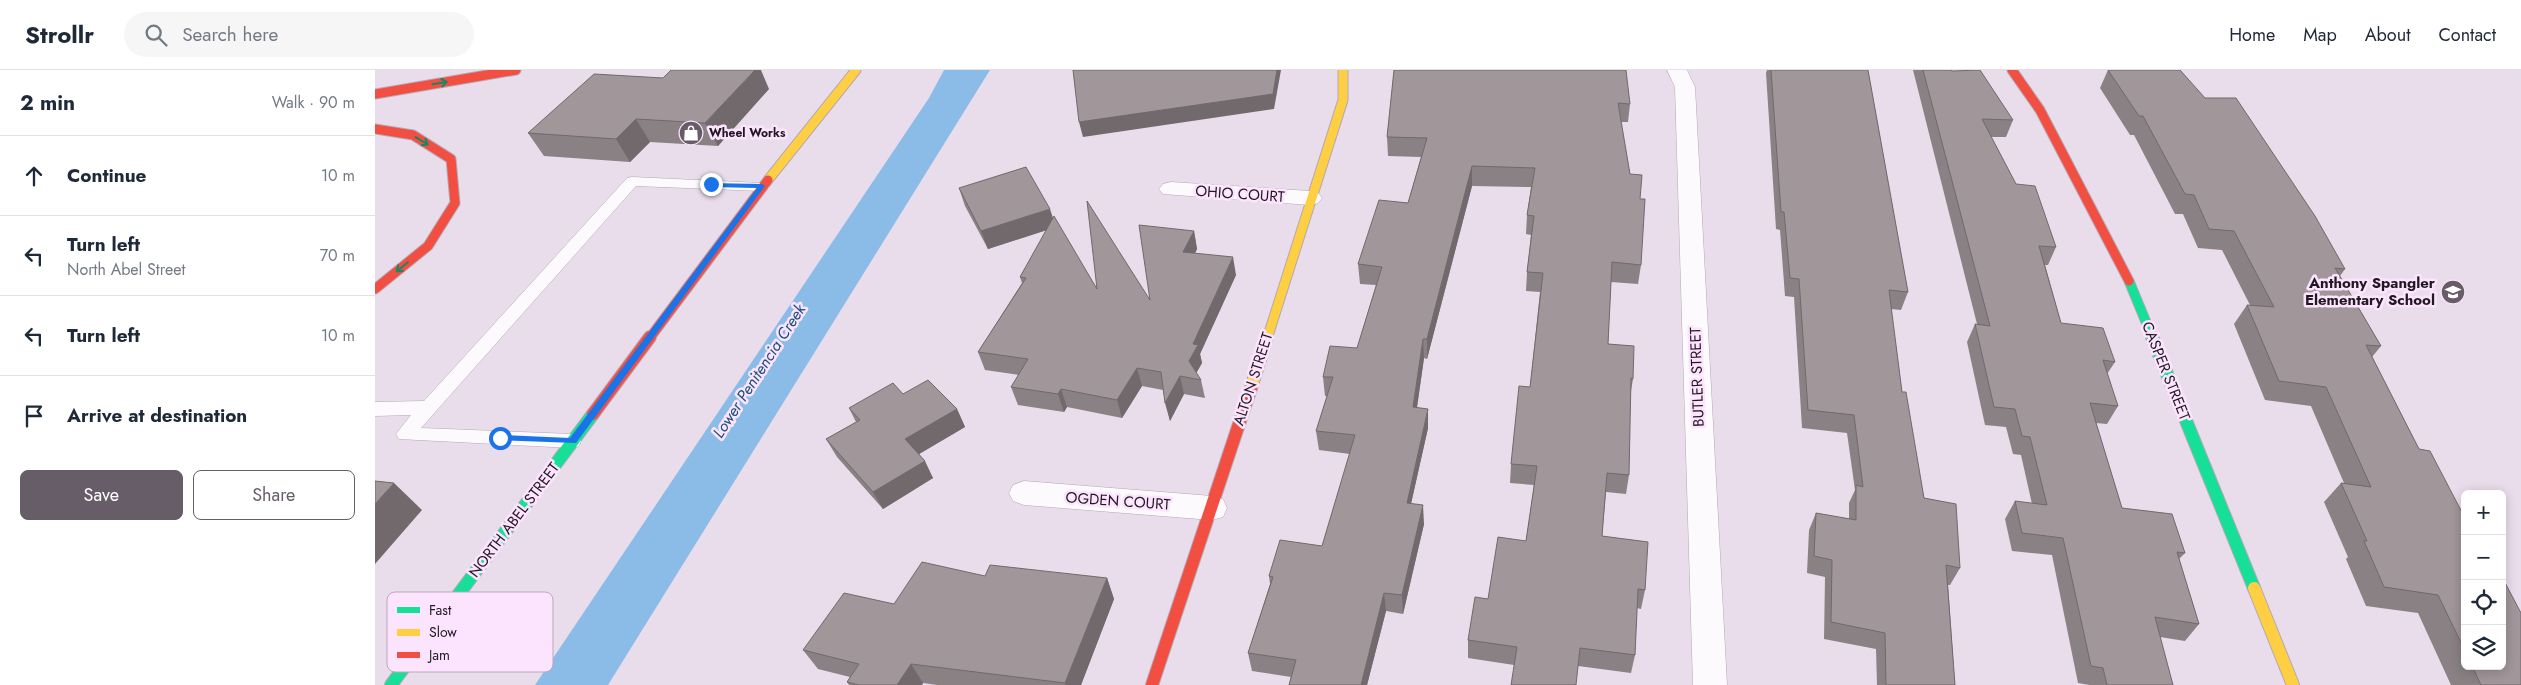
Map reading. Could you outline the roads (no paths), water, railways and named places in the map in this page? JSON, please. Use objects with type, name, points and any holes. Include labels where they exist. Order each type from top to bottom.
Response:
[{"type":"main road","points":[[375,94],[516,70]]},
{"type":"main road","name":"NORTH ABEL STREET","points":[[460,592],[762,186],[856,70]]},
{"type":"main road","name":"ALTON STREET","points":[[1152,685],[1212,508],[1343,100],[1343,70]]},
{"type":"main road","name":"CASPER STREET","points":[[2012,70],[2040,110],[2124,268],[2293,685]]},
{"type":"main road","points":[[375,129],[413,135],[451,159],[455,203],[428,246],[375,289]]},
{"type":"main road","name":"NORTH ABEL STREET","points":[[391,685],[401,672]]},
{"type":"street","name":"BUTLER STREET","points":[[1677,70],[1685,87],[1710,685]]},
{"type":"street","name":"OHIO COURT","points":[[1171,189],[1310,198]]},
{"type":"street","name":"OGDEN COURT","points":[[1024,494],[1212,508]]},
{"type":"lane","points":[[573,441],[405,434],[632,181],[762,186]]},
{"type":"lane","points":[[375,409],[427,408]]},
{"type":"water","name":"Lower Penitencia Creek","points":[[944,70],[990,70],[608,685],[535,685],[544,672],[553,672],[553,658],[929,98]]},
{"type":"place","name":"Wheel Works","points":[[691,133]]},
{"type":"place","name":"Anthony Spangler Elementary School","points":[[2453,292]]}]
